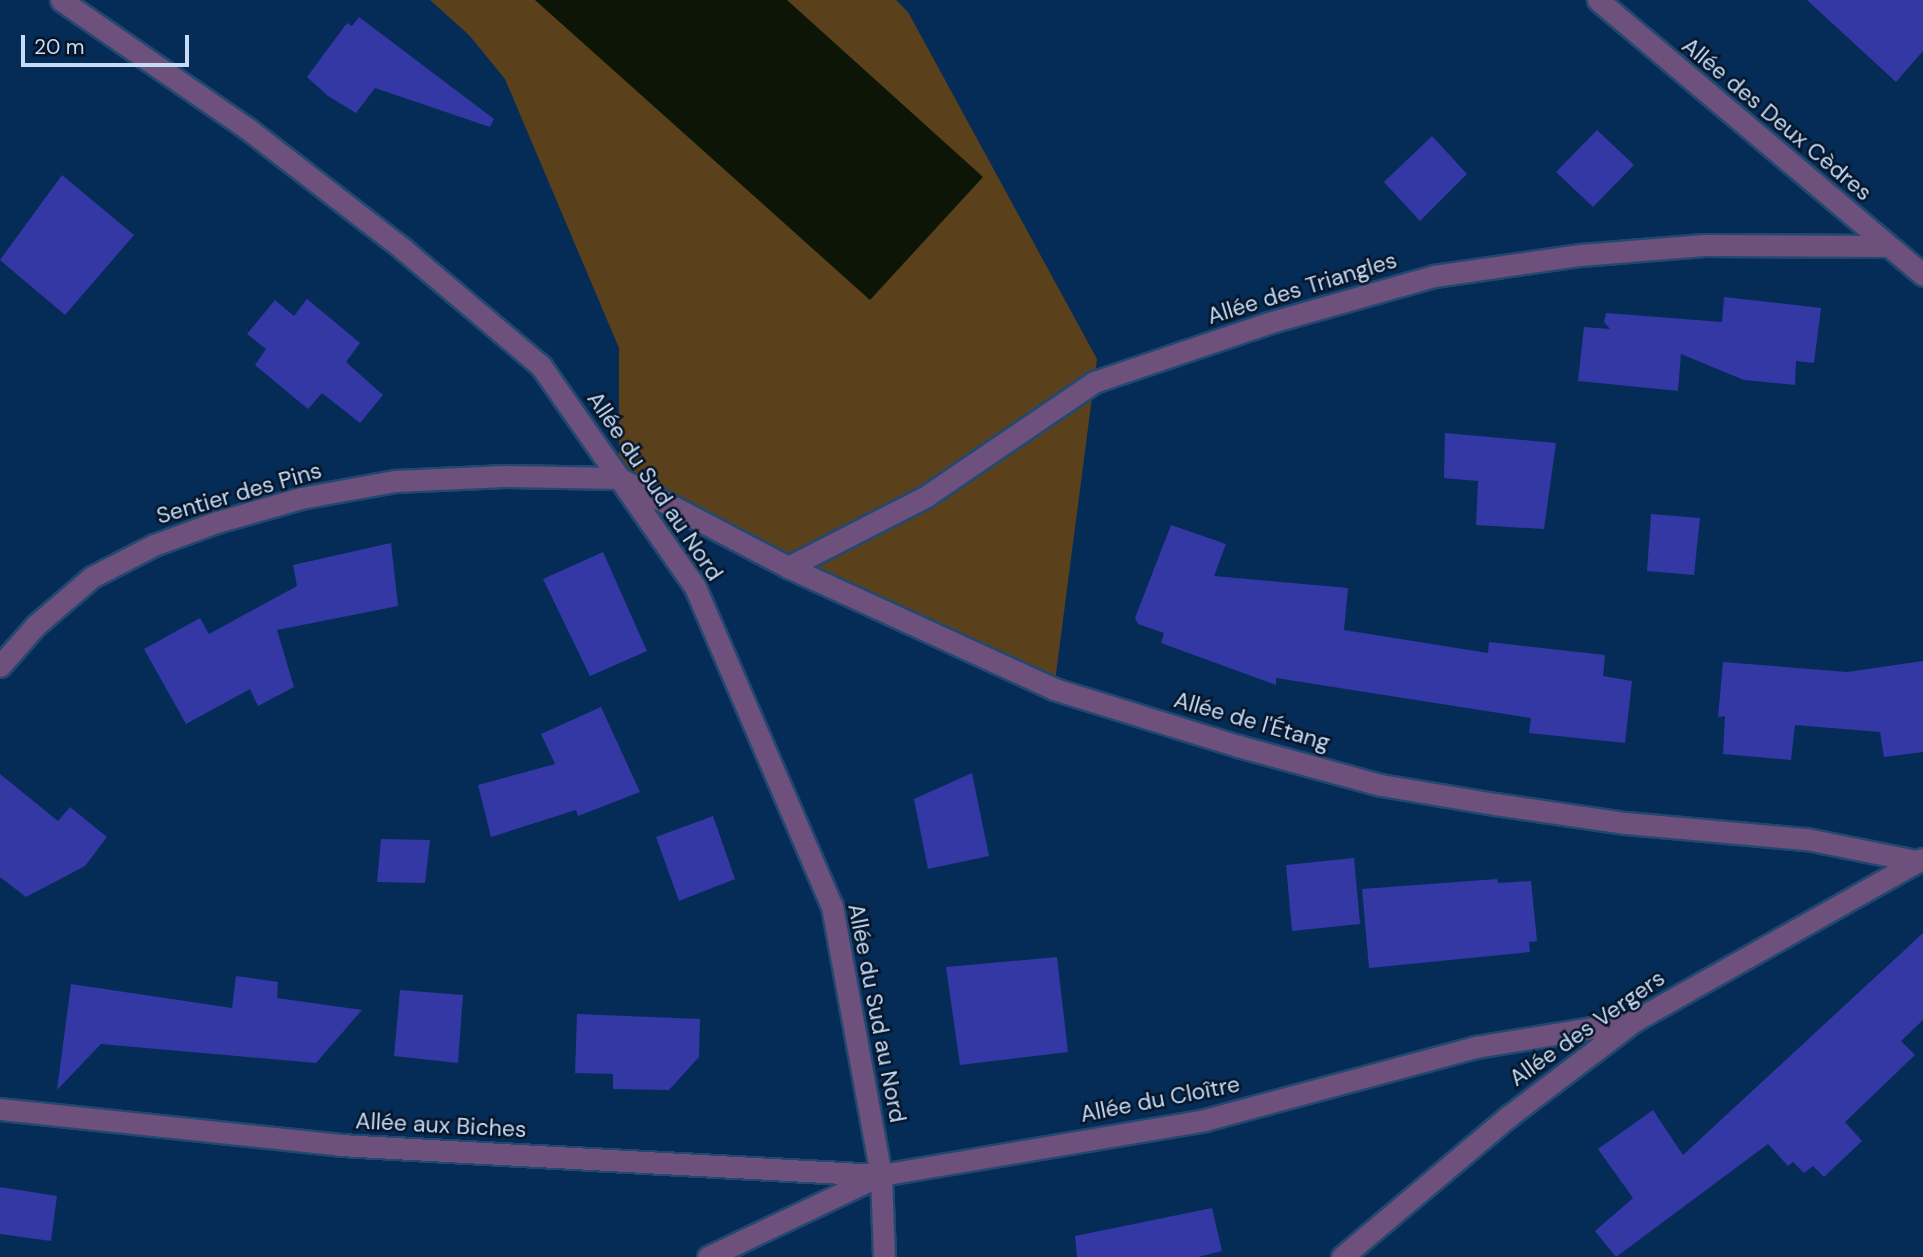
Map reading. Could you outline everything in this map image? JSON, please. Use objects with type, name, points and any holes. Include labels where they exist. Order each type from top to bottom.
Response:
[{"type":"street","name":"Allée du Sud au Nord","points":[[61,0],[248,129],[403,249],[541,366],[695,587],[832,906],[881,1175],[884,1257]]},
{"type":"street","name":"Allée des Deux Cèdres","points":[[1598,0],[1923,275]]},
{"type":"street","name":"Allée des Triangles","points":[[788,567],[925,497],[1094,382],[1268,323],[1434,276],[1580,255],[1705,246],[1887,246]]},
{"type":"street","name":"Sentier des Pins","points":[[0,666],[36,625],[92,577],[154,545],[217,522],[301,498],[395,481],[505,476],[619,478]]},
{"type":"street","name":"Allée de l'Étang","points":[[619,478],[788,567],[1054,689],[1381,785],[1626,823],[1807,839],[1920,859]]},
{"type":"street","name":"Allée des Vergers","points":[[1342,1257],[1508,1116],[1634,1021],[1920,859]]},
{"type":"street","name":"Allée du Cloître","points":[[708,1257],[881,1175],[1205,1120],[1476,1047],[1634,1021]]},
{"type":"street","name":"Allée aux Biches","points":[[0,1109],[340,1145],[881,1175]]},
{"type":"shaded area","points":[[430,0],[896,0],[908,12],[1097,359],[1054,689],[619,478],[619,348],[505,79],[469,35]]},
{"type":"shaded area","points":[[535,0],[787,0],[983,177],[870,300]]},
{"type":"building","points":[[1807,0],[1923,0],[1923,51],[1896,82]]},
{"type":"building","points":[[359,17],[494,119],[490,127],[375,88],[356,113],[328,96],[307,77],[347,23],[352,26]]},
{"type":"building","points":[[1597,130],[1634,165],[1593,207],[1556,172]]},
{"type":"building","points":[[1432,136],[1467,174],[1420,221],[1384,182]]},
{"type":"building","points":[[62,175],[134,235],[65,315],[0,260]]},
{"type":"building","points":[[1724,297],[1821,308],[1814,363],[1796,361],[1795,385],[1744,380],[1681,354],[1678,391],[1578,381],[1584,327],[1610,329],[1604,322],[1606,313],[1722,322]]},
{"type":"building","points":[[307,299],[360,343],[346,362],[383,395],[360,423],[322,393],[308,409],[255,365],[266,349],[247,334],[275,300],[294,316]]},
{"type":"building","points":[[1445,433],[1556,443],[1544,529],[1476,525],[1478,481],[1444,478]]},
{"type":"building","points":[[1651,514],[1700,518],[1694,575],[1647,571]]},
{"type":"building","points":[[1171,525],[1226,544],[1214,576],[1348,588],[1344,630],[1488,653],[1489,642],[1605,655],[1603,676],[1632,681],[1625,743],[1529,733],[1531,718],[1276,678],[1276,685],[1161,643],[1164,633],[1138,624],[1135,618]]},
{"type":"building","points":[[391,543],[398,606],[277,630],[294,687],[258,706],[250,689],[186,724],[144,649],[200,618],[209,634],[297,586],[293,565]]},
{"type":"building","points":[[603,552],[647,651],[590,676],[543,579]]},
{"type":"building","points":[[1923,661],[1923,752],[1884,757],[1880,732],[1795,725],[1791,760],[1723,754],[1725,716],[1718,717],[1723,662],[1847,672]]},
{"type":"building","points":[[601,707],[640,792],[578,816],[576,810],[491,837],[478,785],[555,764],[541,734]]},
{"type":"building","points":[[972,773],[989,856],[928,869],[914,799]]},
{"type":"building","points":[[0,774],[58,821],[70,807],[107,837],[85,866],[26,897],[0,877]]},
{"type":"building","points":[[713,816],[735,879],[679,901],[656,837]]},
{"type":"building","points":[[381,839],[430,840],[425,883],[377,882]]},
{"type":"building","points":[[1354,858],[1360,924],[1292,931],[1286,865]]},
{"type":"building","points":[[1497,879],[1498,883],[1531,881],[1537,941],[1529,942],[1530,952],[1369,968],[1362,889]]},
{"type":"building","points":[[1923,933],[1923,1020],[1901,1041],[1915,1055],[1845,1122],[1862,1141],[1824,1177],[1813,1166],[1804,1173],[1793,1162],[1788,1166],[1768,1144],[1616,1257],[1595,1231],[1633,1198],[1598,1149],[1653,1110],[1683,1155]]},
{"type":"building","points":[[1057,957],[1068,1052],[960,1065],[946,967]]},
{"type":"building","points":[[236,976],[278,982],[277,998],[362,1010],[316,1063],[101,1044],[57,1090],[71,984],[232,1008]]},
{"type":"building","points":[[400,990],[463,995],[458,1063],[394,1056]]},
{"type":"building","points":[[577,1014],[700,1019],[699,1057],[669,1090],[613,1089],[613,1074],[575,1073]]},
{"type":"building","points":[[0,1187],[57,1196],[51,1241],[0,1234]]},
{"type":"building","points":[[1212,1208],[1222,1251],[1198,1257],[1077,1257],[1075,1236]]}]
